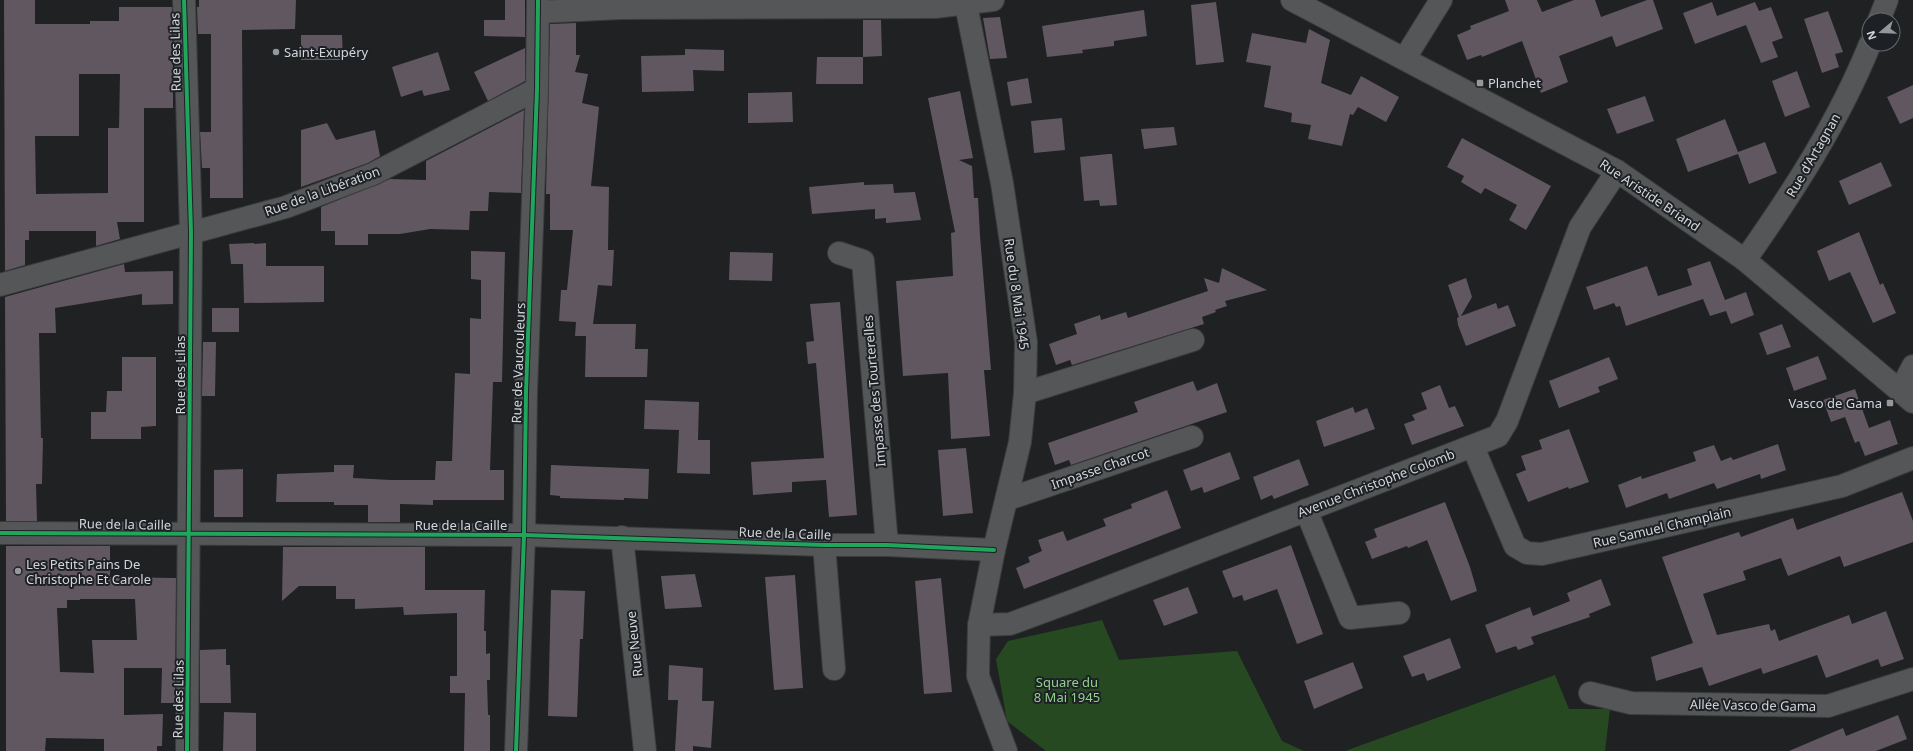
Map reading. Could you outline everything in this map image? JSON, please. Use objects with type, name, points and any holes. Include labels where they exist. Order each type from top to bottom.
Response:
[{"type":"street","name":"Rue des Lilas","points":[[184,0],[191,232],[188,751]]},
{"type":"street","points":[[538,6],[621,4],[935,7],[965,2],[993,0]]},
{"type":"street","name":"Rue Aristide Briand","points":[[1292,0],[1405,58],[1617,171],[1745,260],[1906,397]]},
{"type":"street","points":[[1405,58],[1441,0]]},
{"type":"street","points":[[1883,12],[1888,0]]},
{"type":"street","name":"Rue du 8 Mai 1945","points":[[965,2],[1002,183],[1026,342],[1025,393],[1020,442],[1008,498],[994,550],[979,625],[978,676],[1006,751]]},
{"type":"street","name":"Rue de Vaucouleurs","points":[[516,751],[524,535],[526,392],[538,89],[538,6]]},
{"type":"street","name":"Rue d'Artagnan","points":[[1745,260],[1803,175],[1856,79],[1867,52]]},
{"type":"street","name":"Rue de la Libération","points":[[0,285],[286,207],[373,174],[538,89]]},
{"type":"street","name":"Avenue Christophe Colomb","points":[[979,625],[1010,624],[1473,447],[1498,436],[1507,421],[1580,227],[1617,171]]},
{"type":"street","name":"Impasse des Tourterelles","points":[[839,253],[863,261],[887,545]]},
{"type":"street","points":[[1025,393],[1193,340]]},
{"type":"street","points":[[1906,397],[1913,366]]},
{"type":"street","name":"Impasse Charcot","points":[[1008,498],[1192,437]]},
{"type":"street","name":"Rue Samuel Champlain","points":[[1473,447],[1515,546],[1527,553],[1542,554],[1842,486],[1913,458]]},
{"type":"street","points":[[1306,510],[1350,618],[1399,613]]},
{"type":"street","name":"Rue de la Caille","points":[[0,533],[190,535],[524,535],[622,537],[824,545],[887,545],[994,550]]},
{"type":"street","name":"Rue Neuve","points":[[622,537],[645,751]]},
{"type":"street","points":[[824,545],[834,669]]},
{"type":"street","name":"Allée Vasco de Gama","points":[[1590,693],[1631,703],[1828,706],[1913,679]]},
{"type":"green space","name":"Square du 8 Mai 1945","points":[[1102,620],[1119,660],[1237,651],[1282,741],[1304,751],[1046,751],[1007,721],[996,659],[1008,641]]},
{"type":"green space","points":[[1555,675],[1569,709],[1610,709],[1605,751],[1345,751]]},
{"type":"building","points":[[4,0],[35,0],[35,24],[90,24],[90,21],[119,21],[119,7],[172,7],[173,108],[144,108],[144,222],[117,222],[120,239],[96,246],[96,231],[29,231],[29,240],[25,240],[25,265],[5,271]],"holes":[[[79,74],[120,74],[119,128],[108,128],[108,193],[36,194],[35,136],[79,136]]]},
{"type":"building","points":[[199,0],[296,0],[295,29],[242,30],[243,198],[210,198],[210,168],[202,168],[200,132],[211,132],[211,34],[198,34],[197,7],[199,7]]},
{"type":"building","points":[[505,0],[525,0],[525,37],[484,36],[484,20],[505,20]]},
{"type":"building","points":[[1505,0],[1537,0],[1542,12],[1574,0],[1595,0],[1601,17],[1647,0],[1653,0],[1663,29],[1616,47],[1612,36],[1559,56],[1568,82],[1541,93],[1522,41],[1482,57],[1481,55],[1467,60],[1457,35],[1471,29],[1470,26],[1509,11]]},
{"type":"building","points":[[1216,2],[1224,62],[1196,65],[1191,5]]},
{"type":"building","points":[[1712,2],[1717,16],[1755,2],[1759,11],[1771,7],[1783,38],[1772,42],[1778,57],[1761,63],[1746,25],[1695,44],[1683,13]]},
{"type":"building","points":[[1144,10],[1147,36],[1114,41],[1114,46],[1082,50],[1083,53],[1047,57],[1042,26]]},
{"type":"building","points":[[1828,11],[1843,52],[1835,54],[1839,67],[1822,73],[1804,19]]},
{"type":"building","points":[[1000,17],[1007,58],[990,59],[983,18]]},
{"type":"building","points":[[863,20],[881,20],[882,56],[863,57]]},
{"type":"building","points":[[576,23],[576,55],[580,55],[575,72],[588,74],[582,103],[599,107],[591,186],[609,187],[608,250],[614,250],[612,286],[598,285],[593,324],[636,324],[635,349],[648,349],[647,377],[585,377],[586,336],[575,336],[576,322],[559,321],[561,290],[567,290],[573,230],[550,230],[550,194],[546,194],[550,24]]},
{"type":"building","points":[[1309,29],[1330,40],[1321,83],[1351,95],[1361,76],[1399,97],[1386,122],[1358,107],[1353,115],[1350,114],[1342,146],[1308,139],[1311,125],[1291,122],[1292,113],[1264,107],[1271,66],[1246,62],[1252,33],[1306,43]]},
{"type":"building","points":[[301,35],[342,35],[343,60],[301,60]]},
{"type":"building","points":[[525,48],[525,81],[488,101],[474,72]]},
{"type":"building","points":[[685,49],[724,50],[724,71],[693,70],[694,91],[642,92],[641,56],[685,55]]},
{"type":"building","points":[[438,52],[450,90],[424,96],[422,90],[401,97],[392,67]]},
{"type":"building","points":[[817,57],[863,57],[863,84],[816,84]]},
{"type":"building","points":[[1797,71],[1810,107],[1785,117],[1772,81]]},
{"type":"building","points":[[1028,78],[1032,103],[1011,106],[1007,82]]},
{"type":"building","points":[[1913,85],[1913,118],[1900,124],[1887,97]]},
{"type":"building","points":[[960,91],[973,158],[959,160],[972,166],[974,198],[978,198],[991,370],[984,370],[990,436],[951,439],[948,373],[903,376],[896,281],[953,276],[951,233],[955,232],[928,98]]},
{"type":"building","points":[[792,92],[793,122],[748,123],[748,93]]},
{"type":"building","points":[[1645,96],[1654,121],[1617,134],[1607,109]]},
{"type":"building","points":[[524,110],[521,193],[489,192],[488,211],[470,211],[469,230],[430,229],[400,234],[368,234],[368,245],[335,245],[335,231],[321,231],[321,207],[390,179],[426,180],[426,161]]},
{"type":"building","points":[[1062,118],[1065,150],[1034,153],[1031,121]]},
{"type":"building","points":[[1725,119],[1738,152],[1765,142],[1777,173],[1749,184],[1738,154],[1688,172],[1676,139]]},
{"type":"building","points":[[327,123],[336,140],[375,130],[380,156],[368,163],[301,187],[301,130]]},
{"type":"building","points":[[1174,127],[1177,145],[1144,149],[1141,129]]},
{"type":"building","points":[[1462,138],[1551,186],[1526,230],[1509,220],[1517,205],[1485,188],[1481,194],[1461,182],[1464,176],[1447,167]]},
{"type":"building","points":[[1112,154],[1117,205],[1100,206],[1099,200],[1084,201],[1080,157]]},
{"type":"building","points":[[1881,162],[1892,186],[1849,205],[1839,181]]},
{"type":"building","points":[[864,182],[864,185],[893,184],[894,193],[915,192],[921,220],[886,223],[886,218],[875,219],[875,209],[812,214],[809,187]]},
{"type":"building","points":[[1859,232],[1880,285],[1883,283],[1896,313],[1873,323],[1850,272],[1829,281],[1817,251]]},
{"type":"building","points":[[266,243],[266,266],[324,266],[324,302],[244,303],[243,264],[231,264],[229,244]]},
{"type":"building","points":[[471,251],[505,252],[502,382],[493,382],[490,470],[504,470],[504,500],[433,500],[433,505],[400,504],[400,522],[368,522],[368,505],[334,505],[334,502],[276,502],[277,474],[334,472],[334,465],[354,465],[353,478],[435,480],[436,461],[452,461],[455,373],[470,374],[470,318],[481,319],[481,280],[471,279]]},
{"type":"building","points":[[730,252],[773,253],[772,281],[729,280]]},
{"type":"building","points":[[1710,261],[1725,300],[1746,292],[1754,315],[1731,324],[1726,311],[1710,316],[1703,299],[1626,326],[1620,306],[1616,307],[1614,303],[1594,310],[1586,287],[1647,266],[1658,296],[1692,285],[1687,269]]},
{"type":"building","points":[[124,264],[125,272],[173,271],[173,304],[142,305],[142,294],[55,308],[56,333],[39,333],[41,438],[43,438],[42,484],[36,484],[37,521],[6,521],[5,297]]},
{"type":"building","points":[[1222,268],[1267,290],[1225,301],[1227,306],[1202,317],[1204,324],[1072,365],[1070,360],[1056,365],[1049,344],[1077,334],[1074,324],[1100,315],[1101,320],[1126,312],[1128,318],[1208,291],[1204,278],[1219,283]]},
{"type":"building","points":[[1466,278],[1472,297],[1461,316],[1496,303],[1498,309],[1508,305],[1516,326],[1466,346],[1458,325],[1457,318],[1459,317],[1448,285]]},
{"type":"building","points":[[840,302],[857,515],[829,517],[826,480],[792,482],[792,492],[753,495],[751,462],[824,458],[816,363],[808,364],[806,342],[814,341],[810,304]]},
{"type":"building","points":[[212,308],[239,308],[239,332],[212,332]]},
{"type":"building","points":[[1782,324],[1791,347],[1767,355],[1759,333]]},
{"type":"building","points":[[203,342],[216,342],[215,396],[202,396]]},
{"type":"building","points":[[1818,356],[1827,379],[1794,391],[1786,368]]},
{"type":"building","points":[[122,357],[156,357],[156,426],[141,427],[141,439],[91,439],[91,412],[106,412],[107,391],[122,391]]},
{"type":"building","points":[[1609,357],[1618,379],[1598,387],[1600,392],[1559,408],[1549,381]]},
{"type":"building","points":[[1193,381],[1197,391],[1217,383],[1227,412],[1071,465],[1069,460],[1055,465],[1048,443],[1138,412],[1134,402]]},
{"type":"building","points":[[1440,385],[1449,408],[1455,406],[1464,426],[1412,445],[1404,424],[1415,420],[1412,415],[1427,409],[1421,393]]},
{"type":"building","points":[[1855,389],[1869,428],[1890,420],[1898,444],[1865,456],[1859,441],[1855,443],[1845,417],[1831,422],[1823,400]]},
{"type":"building","points":[[645,400],[699,402],[698,440],[710,440],[710,474],[677,473],[679,430],[644,429]]},
{"type":"building","points":[[1353,407],[1355,413],[1367,408],[1375,429],[1324,447],[1316,421]]},
{"type":"building","points":[[1569,429],[1589,482],[1569,489],[1568,487],[1528,502],[1516,474],[1526,470],[1521,456],[1542,449],[1539,440]]},
{"type":"building","points":[[1778,444],[1786,470],[1761,479],[1760,474],[1717,489],[1714,483],[1669,499],[1667,493],[1626,508],[1618,485],[1641,476],[1642,479],[1696,461],[1693,452],[1714,445],[1721,461],[1731,457],[1733,460]]},
{"type":"building","points":[[966,448],[973,513],[943,516],[938,450]]},
{"type":"building","points":[[1230,452],[1240,479],[1204,493],[1202,487],[1191,491],[1183,470]]},
{"type":"building","points":[[1299,459],[1309,485],[1274,499],[1272,495],[1261,500],[1253,477]]},
{"type":"building","points":[[551,465],[649,469],[648,499],[624,498],[624,500],[560,498],[560,496],[550,495]]},
{"type":"building","points":[[243,469],[243,517],[214,517],[214,470]]},
{"type":"building","points":[[1167,490],[1181,528],[1024,589],[1016,568],[1030,562],[1028,557],[1042,551],[1038,540],[1063,531],[1067,541],[1106,526],[1103,519],[1132,508],[1131,504]]},
{"type":"building","points":[[1902,492],[1913,521],[1913,542],[1844,567],[1840,556],[1788,576],[1781,558],[1743,571],[1746,580],[1703,594],[1717,635],[1769,624],[1771,631],[1775,629],[1779,641],[1849,615],[1852,624],[1886,611],[1904,659],[1881,667],[1878,659],[1826,678],[1817,655],[1763,674],[1761,668],[1709,686],[1702,667],[1656,681],[1651,657],[1693,643],[1662,557],[1739,532],[1741,537],[1793,518],[1797,530]]},
{"type":"building","points":[[1445,502],[1470,567],[1477,591],[1451,601],[1427,540],[1408,548],[1407,546],[1372,559],[1365,542],[1377,537],[1374,529]]},
{"type":"building","points":[[1291,545],[1323,634],[1297,644],[1277,589],[1244,601],[1242,595],[1233,598],[1222,571]]},
{"type":"building","points":[[6,546],[110,546],[110,577],[176,578],[175,703],[161,703],[162,668],[124,668],[124,715],[163,714],[162,746],[157,746],[157,751],[104,751],[104,739],[46,738],[45,751],[6,751]],"holes":[[[135,599],[137,640],[92,640],[94,673],[60,672],[57,608],[67,608],[67,600]]]},
{"type":"building","points":[[283,547],[425,547],[425,590],[485,590],[484,631],[486,631],[486,654],[490,653],[490,680],[487,680],[488,715],[490,715],[490,751],[464,751],[465,693],[450,693],[450,676],[457,676],[457,613],[404,615],[403,607],[355,609],[355,599],[336,599],[336,586],[299,586],[282,601]]},
{"type":"building","points":[[695,574],[702,607],[665,609],[661,576]]},
{"type":"building","points":[[795,575],[803,688],[774,690],[765,577]]},
{"type":"building","points":[[941,578],[952,692],[924,694],[915,581]]},
{"type":"building","points":[[1601,579],[1611,605],[1589,614],[1590,617],[1531,637],[1534,644],[1518,650],[1516,646],[1496,653],[1485,625],[1530,607],[1533,616],[1570,601],[1567,593]]},
{"type":"building","points":[[1188,587],[1198,613],[1164,626],[1153,600]]},
{"type":"building","points":[[551,590],[585,591],[583,639],[580,639],[577,717],[548,716]]},
{"type":"building","points":[[1450,638],[1461,668],[1427,681],[1424,673],[1412,677],[1403,656]]},
{"type":"building","points":[[226,649],[226,665],[230,665],[231,703],[200,703],[200,650]]},
{"type":"building","points":[[1353,662],[1363,688],[1314,709],[1304,681]]},
{"type":"building","points":[[669,665],[703,668],[702,701],[714,701],[711,748],[693,746],[693,751],[675,751],[678,700],[668,700]]},
{"type":"building","points":[[224,712],[256,713],[256,751],[223,751]]},
{"type":"building","points":[[1898,715],[1907,739],[1876,751],[1789,751],[1843,728],[1846,736]]},
{"type":"cycle path","points":[[184,0],[191,232],[187,751]]},
{"type":"cycle path","points":[[516,751],[524,535],[526,392],[537,89],[538,0]]},
{"type":"cycle path","points":[[0,533],[524,535],[824,545],[887,545],[994,550]]},
{"type":"place","name":"Saint-Exupéry","points":[[276,52]]},
{"type":"place","name":"Planchet","points":[[1480,83]]},
{"type":"place","name":"Vasco de Gama","points":[[1890,403]]},
{"type":"place","name":"Les Petits Pains De Christophe Et Carole","points":[[18,571]]}]
